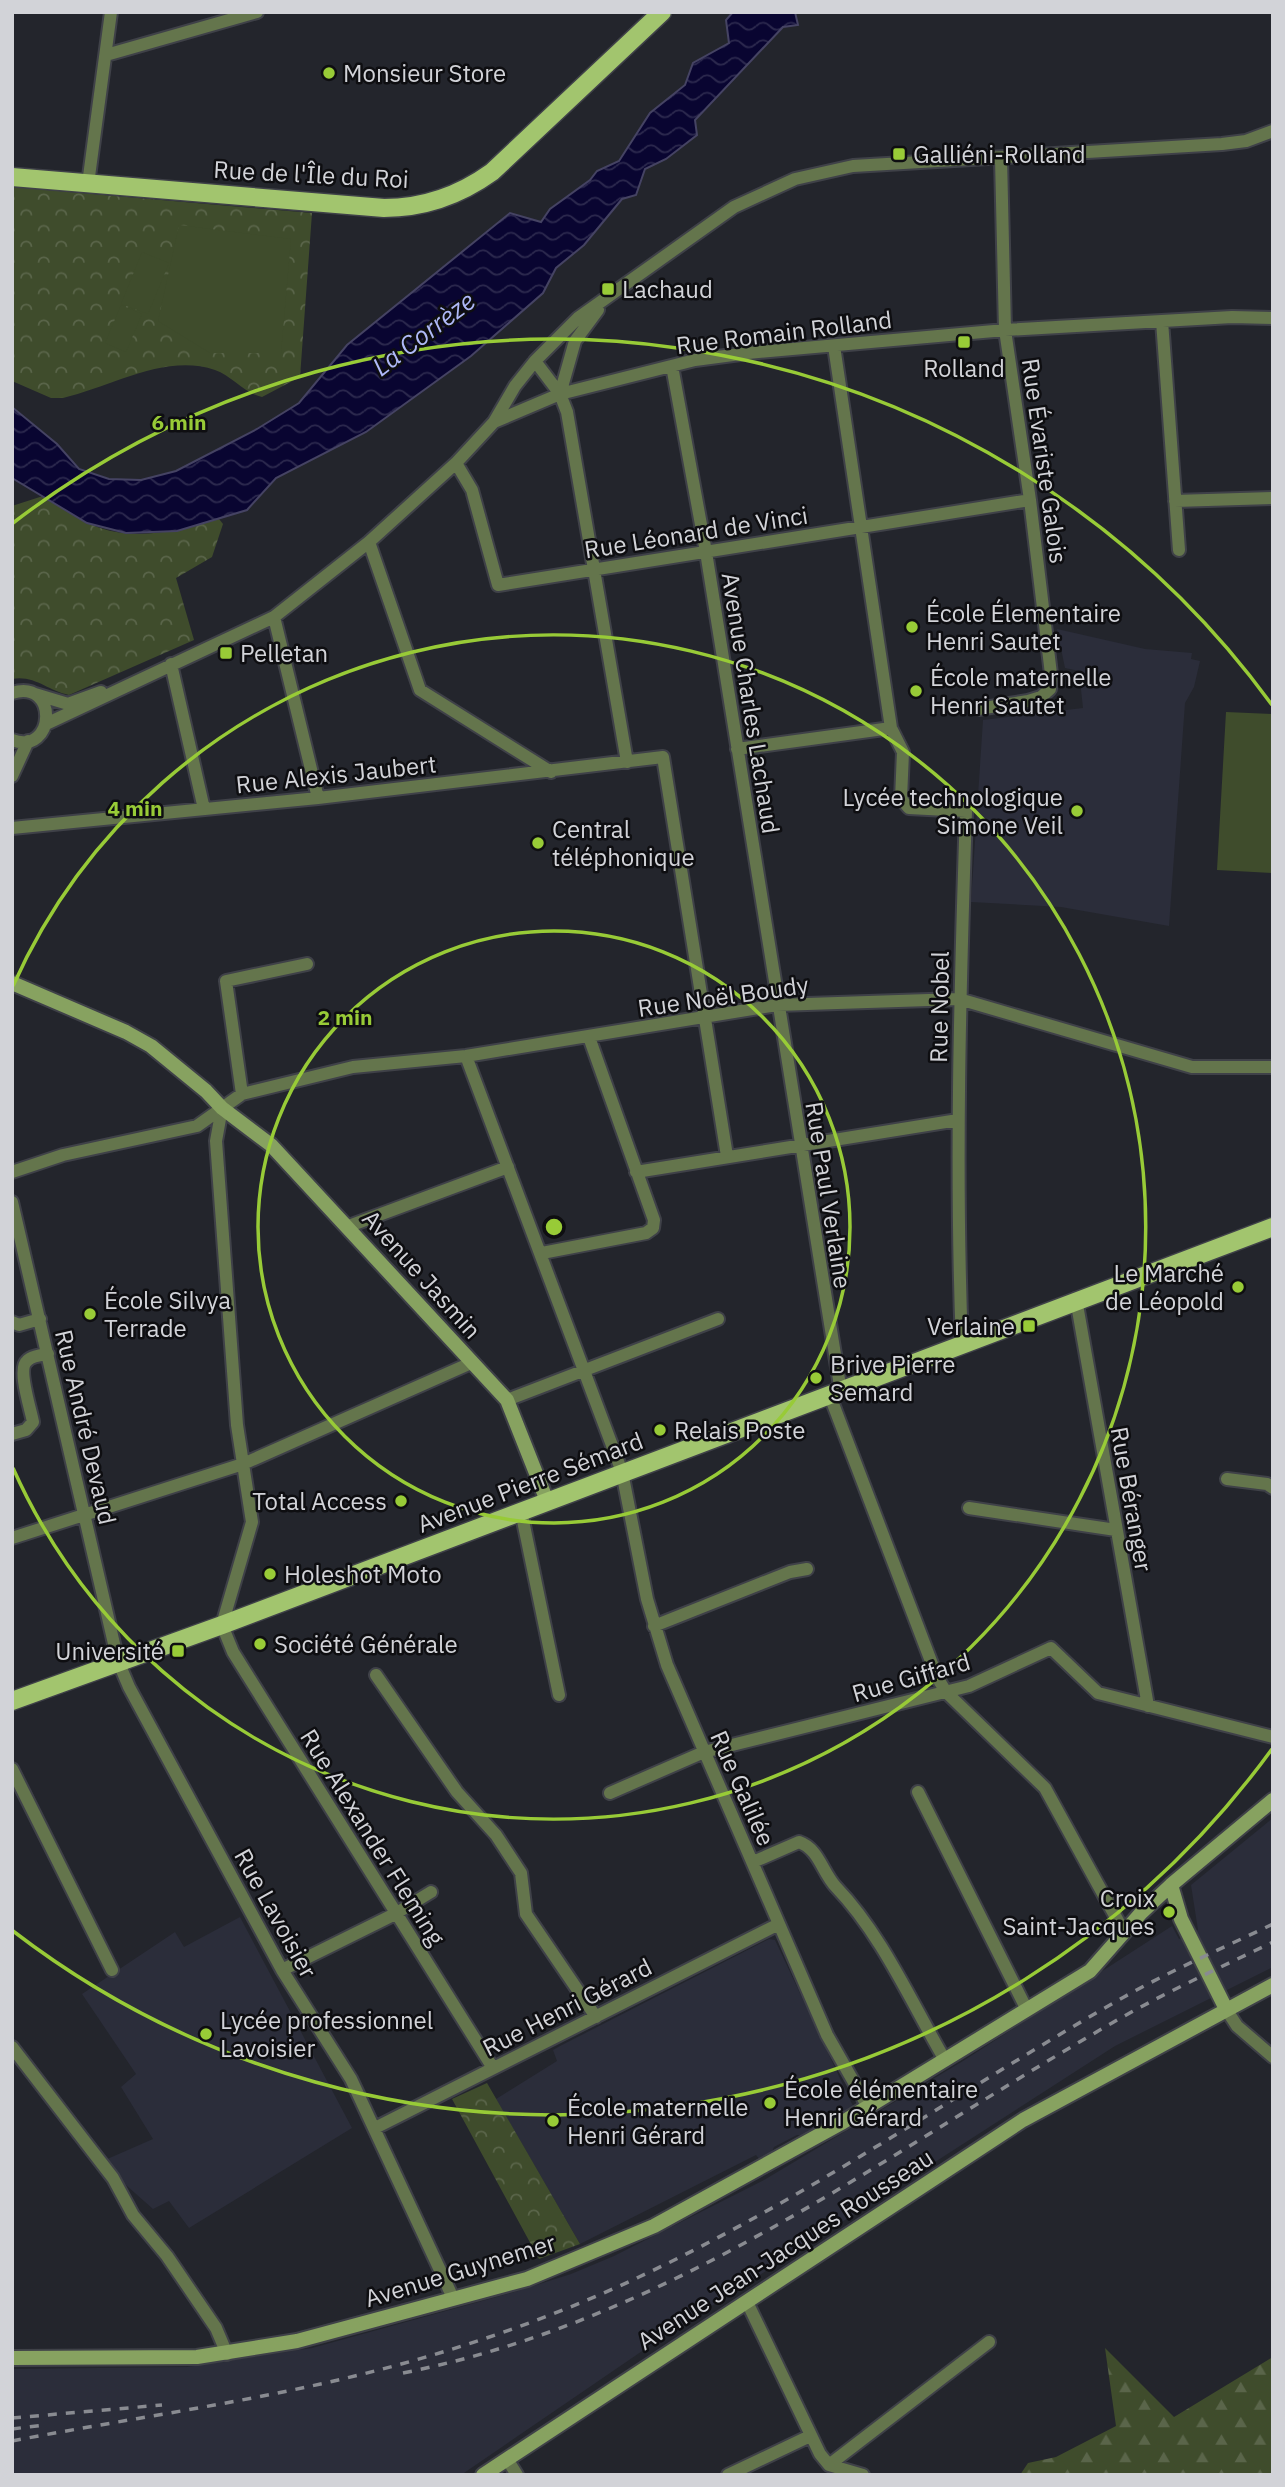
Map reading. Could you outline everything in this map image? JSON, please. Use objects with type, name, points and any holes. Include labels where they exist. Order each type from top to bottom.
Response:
[{"type":"main road","name":"Rue de l'Île du Roi","points":[[12,177],[384,208],[431,202],[466,189],[492,172],[662,12]]},
{"type":"main road","name":"Avenue Jasmin","points":[[12,983],[126,1032],[150,1046],[206,1091],[222,1108],[271,1144],[507,1400],[547,1501]]},
{"type":"main road","name":"Avenue Pierre Sémard","points":[[12,1701],[222,1625],[622,1472],[835,1394],[1076,1299],[1273,1227]]},
{"type":"main road","name":"Avenue Guynemer","points":[[12,2358],[170,2358],[227,2354],[298,2341],[527,2279],[654,2226],[868,2107],[1090,1971],[1171,1885],[1273,1800]]},
{"type":"main road","points":[[1171,1885],[1181,1919],[1226,2009]]},
{"type":"main road","name":"Avenue Jean-Jacques Rousseau","points":[[484,2475],[1023,2120],[1273,1985]]},
{"type":"street","points":[[88,184],[111,12]]},
{"type":"street","points":[[106,55],[257,12]]},
{"type":"street","points":[[494,422],[515,386],[535,361],[578,318],[602,304],[734,207],[795,179],[853,166],[1246,141],[1273,131]]},
{"type":"street","name":"Rue Évariste Galois","points":[[978,709],[1041,697],[1050,689],[1051,674],[1030,500],[1005,330],[1001,158]]},
{"type":"street","points":[[560,394],[575,341],[602,304]]},
{"type":"street","name":"Rue Romain Rolland","points":[[46,724],[71,715],[144,677],[274,617],[369,542],[456,463],[494,422],[560,394],[672,366],[748,353],[1005,330],[1232,317],[1273,318]]},
{"type":"street","points":[[1162,321],[1179,550]]},
{"type":"street","points":[[737,749],[891,728],[834,346]]},
{"type":"street","points":[[535,361],[560,394],[567,412],[627,762]]},
{"type":"street","name":"Avenue Charles Lachaud","points":[[672,366],[706,552],[777,1005]]},
{"type":"street","name":"Rue Léonard de Vinci","points":[[456,463],[472,490],[498,585],[1030,500]]},
{"type":"street","points":[[1175,501],[1273,498]]},
{"type":"street","points":[[369,542],[420,690],[551,772]]},
{"type":"street","points":[[274,617],[318,797]]},
{"type":"street","points":[[171,664],[204,809]]},
{"type":"street","name":"Rue Romain Rolland","points":[[13,692],[35,694],[68,704],[144,677]]},
{"type":"street","points":[[12,740],[28,741],[37,737],[46,724],[47,710],[35,694]]},
{"type":"street","name":"Rue Nobel","points":[[891,728],[902,752],[901,799],[909,808],[966,811],[959,999],[957,1232],[962,1345]]},
{"type":"street","points":[[13,769],[20,764],[28,741]]},
{"type":"street","name":"Rue Alexis Jaubert","points":[[12,828],[551,772],[663,757],[704,1017]]},
{"type":"street","points":[[243,1094],[226,981],[307,964]]},
{"type":"street","name":"Rue Noël Boudy","points":[[12,1172],[62,1155],[197,1126],[243,1094],[353,1067],[466,1056],[777,1005],[959,999],[1192,1067],[1273,1067]]},
{"type":"street","name":"Rue Paul Verlaine","points":[[777,1005],[800,1145],[835,1394],[865,1494],[937,1676],[946,1692]]},
{"type":"street","points":[[704,1017],[727,1156]]},
{"type":"street","points":[[542,1253],[646,1233],[653,1228],[589,1037]]},
{"type":"street","name":"Rue Galilée","points":[[466,1056],[622,1472],[654,1626],[704,1752],[827,2035],[868,2107]]},
{"type":"street","points":[[222,1108],[216,1141],[237,1425],[252,1521],[222,1625]]},
{"type":"street","points":[[636,1172],[958,1120]]},
{"type":"street","points":[[349,1226],[508,1167]]},
{"type":"street","name":"Rue André Devaud","points":[[12,1202],[118,1661]]},
{"type":"street","name":"Rue Béranger","points":[[1076,1299],[1148,1706]]},
{"type":"street","points":[[12,1322],[19,1325],[40,1319]]},
{"type":"street","points":[[507,1400],[718,1319]]},
{"type":"street","points":[[12,1434],[26,1430],[33,1422],[23,1374],[24,1364],[28,1359],[48,1354]]},
{"type":"street","points":[[12,1538],[243,1464],[471,1363]]},
{"type":"street","points":[[1227,1479],[1268,1484],[1273,1488]]},
{"type":"street","points":[[969,1508],[1116,1530]]},
{"type":"street","points":[[521,1511],[559,1695]]},
{"type":"street","points":[[654,1626],[790,1572],[807,1569]]},
{"type":"street","name":"Rue Alexander Fleming","points":[[222,1625],[233,1653],[493,2068]]},
{"type":"street","name":"Rue Giffard","points":[[610,1793],[704,1752],[969,1686],[1051,1648],[1098,1693],[1273,1737]]},
{"type":"street","name":"Rue Lavoisier","points":[[118,1661],[129,1687],[282,1970],[351,2079],[453,2298]]},
{"type":"street","points":[[376,1675],[457,1792],[496,1835],[521,1873],[526,1913],[596,2017]]},
{"type":"street","points":[[946,1692],[1045,1787],[1124,1932]]},
{"type":"street","points":[[12,1769],[112,1970]]},
{"type":"street","points":[[918,1792],[1027,2010]]},
{"type":"street","points":[[753,1861],[799,1842],[810,1846],[836,1887],[846,1894],[864,1920],[945,2060]]},
{"type":"street","points":[[282,1970],[395,1914],[431,1892]]},
{"type":"street","name":"Rue Henri Gérard","points":[[375,2128],[779,1924]]},
{"type":"street","points":[[1226,2009],[1237,2026],[1273,2057]]},
{"type":"street","points":[[12,2047],[113,2178],[133,2215],[167,2256],[216,2328],[227,2354]]},
{"type":"street","points":[[747,2302],[810,2436],[830,2465],[863,2475]]},
{"type":"street","points":[[830,2465],[989,2342]]},
{"type":"street","points":[[728,2475],[810,2436]]},
{"type":"street","points":[[507,2459],[517,2475]]},
{"type":"shaded area","name":"Lycée technologique Simone Veil","points":[[1057,629],[1145,649],[1192,653],[1191,659],[1200,661],[1194,687],[1185,703],[1169,926],[1061,907],[971,902],[983,720],[1083,708],[1079,671],[1065,668]]},
{"type":"shaded area","points":[[1273,1818],[1273,1967],[1115,2046],[651,2345],[461,2475],[12,2475],[12,2369],[187,2367],[312,2348],[511,2293],[571,2274],[614,2256],[764,2180],[963,2061],[1172,1926],[1179,1939],[1198,1930],[1191,1885]]},
{"type":"shaded area","name":"Lycée professionnel Lavoisier","points":[[240,1917],[352,2128],[189,2228],[169,2201],[153,2209],[118,2178],[105,2160],[153,2139],[121,2087],[136,2074],[82,1994],[175,1932],[184,1947]]},
{"type":"shaded area","points":[[769,1939],[775,1940],[853,2106],[804,2136],[797,2135],[774,2147],[771,2154],[760,2160],[756,2155],[580,2244],[496,2099],[557,2061],[553,2050]]},
{"type":"green space","points":[[12,187],[312,213],[300,377],[262,397],[249,392],[215,370],[196,366],[158,368],[63,398],[51,398],[12,381]]},
{"type":"green space","points":[[179,225],[291,239],[281,353],[210,353],[158,321]]},
{"type":"green space","points":[[142,252],[169,263],[148,314],[121,304]]},
{"type":"green space","points":[[121,305],[142,314],[126,352],[105,343]]},
{"type":"green space","points":[[43,496],[86,522],[100,528],[130,534],[190,527],[219,519],[223,524],[212,557],[176,578],[194,640],[69,695],[28,679],[12,679],[12,506]]},
{"type":"green space","points":[[1226,712],[1273,714],[1273,873],[1217,870]]},
{"type":"green space","points":[[487,2083],[580,2244],[539,2259],[452,2099]]},
{"type":"green space","points":[[1105,2348],[1174,2417],[1273,2357],[1273,2475],[1020,2475],[1028,2463],[1056,2457],[1116,2426]]},
{"type":"water","name":"La Corrèze","points":[[733,12],[795,12],[798,25],[783,27],[695,120],[697,135],[666,159],[645,169],[636,195],[622,199],[584,245],[556,268],[543,293],[471,356],[366,432],[276,478],[247,510],[177,531],[126,533],[87,523],[12,478],[12,407],[57,444],[79,469],[109,479],[141,480],[176,471],[257,429],[299,403],[347,345],[510,213],[541,222],[550,209],[590,180],[597,171],[619,161],[650,113],[685,85],[693,63],[729,43],[726,20]]},
{"type":"railway","points":[[12,2441],[325,2383],[485,2339],[563,2310],[639,2277],[763,2213],[1124,1997],[1273,1924]]},
{"type":"railway","points":[[403,2373],[502,2348],[595,2314],[685,2274],[772,2228],[1112,2023],[1273,1942]]},
{"type":"railway","points":[[12,2418],[162,2405]]},
{"type":"railway","points":[[12,2429],[44,2425]]},
{"type":"place","name":"Monsieur Store","points":[[329,73]]},
{"type":"place","name":"Galliéni-Rolland","points":[[899,154]]},
{"type":"place","name":"Lachaud","points":[[608,289]]},
{"type":"place","name":"Rolland","points":[[964,342]]},
{"type":"place","name":"École Élementaire Henri Sautet","points":[[912,627]]},
{"type":"place","name":"Pelletan","points":[[226,653]]},
{"type":"place","name":"École maternelle Henri Sautet","points":[[916,691]]},
{"type":"place","name":"Lycée technologique Simone Veil","points":[[1077,811]]},
{"type":"place","name":"Central téléphonique","points":[[538,843]]},
{"type":"place","name":"Le Marché de Léopold","points":[[1238,1287]]},
{"type":"place","name":"École Silvya Terrade","points":[[90,1314]]},
{"type":"place","name":"Verlaine","points":[[1029,1326]]},
{"type":"place","name":"Brive Pierre Semard","points":[[816,1378]]},
{"type":"place","name":"Relais Poste","points":[[660,1430]]},
{"type":"place","name":"Total Access","points":[[401,1501]]},
{"type":"place","name":"Holeshot Moto","points":[[270,1574]]},
{"type":"place","name":"Société Générale","points":[[260,1644]]},
{"type":"place","name":"Université","points":[[178,1651]]},
{"type":"place","name":"Croix Saint-Jacques","points":[[1169,1912]]},
{"type":"place","name":"Lycée professionnel Lavoisier","points":[[206,2034]]},
{"type":"place","name":"École élémentaire Henri Gérard","points":[[770,2103]]},
{"type":"place","name":"École maternelle Henri Gérard","points":[[553,2121]]}]
